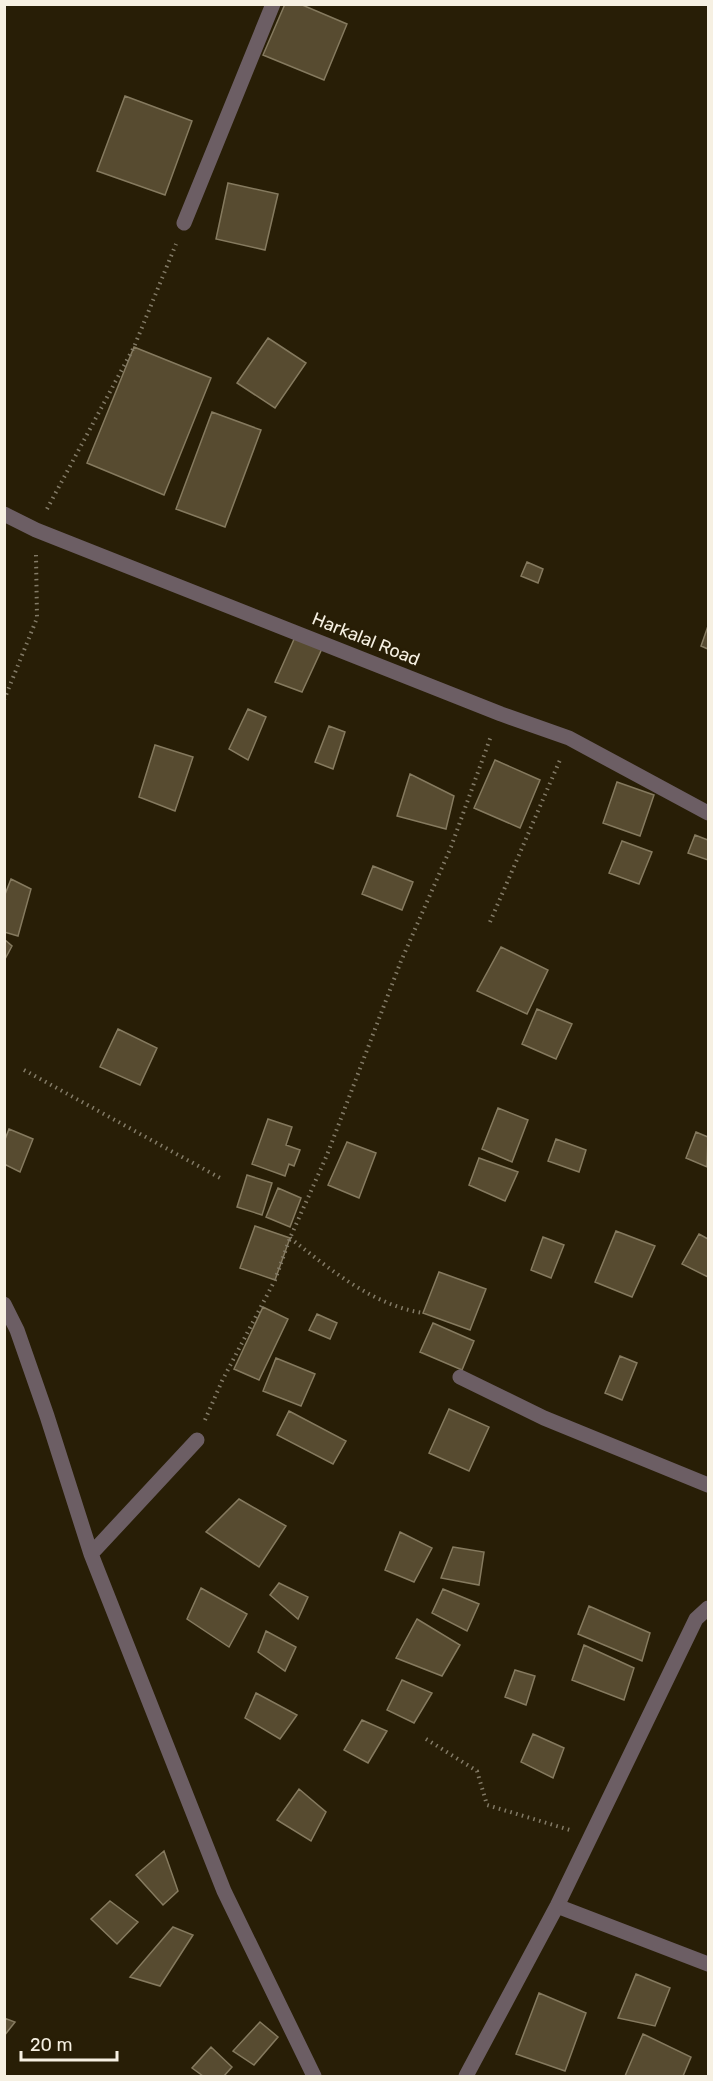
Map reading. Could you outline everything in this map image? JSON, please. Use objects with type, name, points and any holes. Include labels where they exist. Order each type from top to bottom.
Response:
[{"type":"street","points":[[184,224],[273,4]]},
{"type":"street","name":"Harkalal Road","points":[[4,514],[36,530],[501,714],[569,738],[708,813]]},
{"type":"street","points":[[4,1304],[17,1330],[92,1554],[224,1891],[314,2076]]},
{"type":"street","points":[[460,1377],[544,1418],[708,1485]]},
{"type":"street","points":[[92,1554],[196,1440]]},
{"type":"street","points":[[466,2076],[557,1906],[696,1619],[708,1608]]},
{"type":"street","points":[[557,1906],[708,1964]]},
{"type":"path","points":[[4,700],[37,618],[36,530],[135,347],[184,224]]},
{"type":"path","points":[[196,1440],[222,1381],[274,1280],[327,1155],[401,961],[451,847],[477,770],[501,714]]},
{"type":"path","points":[[490,922],[569,738]]},
{"type":"path","points":[[24,1070],[222,1179]]},
{"type":"path","points":[[290,1238],[342,1278],[398,1309],[423,1313]]},
{"type":"path","points":[[426,1739],[477,1771],[488,1805],[591,1836]]},
{"type":"building","points":[[285,4],[300,4],[347,24],[324,80],[263,55]]},
{"type":"building","points":[[125,96],[192,121],[165,195],[97,171]]},
{"type":"building","points":[[228,183],[278,194],[265,250],[216,239]]},
{"type":"building","points":[[268,338],[306,363],[275,408],[237,383]]},
{"type":"building","points":[[134,347],[211,378],[164,495],[87,463]]},
{"type":"building","points":[[212,412],[261,430],[225,527],[176,509]]},
{"type":"building","points":[[527,562],[543,569],[538,583],[521,576]]},
{"type":"building","points":[[708,626],[708,649],[701,646]]},
{"type":"building","points":[[299,628],[325,642],[302,692],[275,682]]},
{"type":"building","points":[[248,709],[266,717],[248,760],[229,749]]},
{"type":"building","points":[[329,726],[345,732],[333,769],[315,762]]},
{"type":"building","points":[[155,745],[193,757],[175,811],[139,797]]},
{"type":"building","points":[[495,760],[540,780],[520,828],[474,808]]},
{"type":"building","points":[[410,774],[454,796],[446,829],[397,816]]},
{"type":"building","points":[[617,782],[654,795],[640,836],[603,823]]},
{"type":"building","points":[[695,835],[708,840],[708,860],[688,853]]},
{"type":"building","points":[[622,841],[652,852],[639,884],[609,873]]},
{"type":"building","points":[[373,866],[413,882],[402,910],[362,894]]},
{"type":"building","points":[[11,879],[31,889],[18,936],[4,932],[4,897]]},
{"type":"building","points":[[4,939],[12,946],[4,961]]},
{"type":"building","points":[[501,947],[548,970],[527,1014],[477,991]]},
{"type":"building","points":[[537,1009],[572,1024],[556,1059],[522,1044]]},
{"type":"building","points":[[118,1029],[157,1048],[140,1085],[100,1067]]},
{"type":"building","points":[[498,1108],[528,1120],[512,1162],[482,1149]]},
{"type":"building","points":[[268,1119],[292,1127],[286,1145],[300,1150],[294,1166],[289,1164],[285,1176],[252,1164]]},
{"type":"building","points":[[9,1129],[33,1139],[20,1172],[4,1164],[4,1142]]},
{"type":"building","points":[[696,1132],[708,1137],[707,1167],[686,1158]]},
{"type":"building","points":[[556,1139],[586,1150],[579,1172],[548,1161]]},
{"type":"building","points":[[347,1142],[376,1153],[359,1198],[328,1185]]},
{"type":"building","points":[[479,1158],[518,1172],[505,1201],[469,1185]]},
{"type":"building","points":[[247,1175],[272,1183],[262,1215],[237,1207]]},
{"type":"building","points":[[278,1188],[301,1198],[290,1227],[266,1217]]},
{"type":"building","points":[[255,1226],[290,1238],[275,1280],[240,1268]]},
{"type":"building","points":[[616,1231],[655,1246],[632,1297],[595,1282]]},
{"type":"building","points":[[699,1234],[708,1239],[708,1277],[682,1264]]},
{"type":"building","points":[[543,1237],[564,1245],[551,1278],[531,1270]]},
{"type":"building","points":[[439,1272],[486,1289],[470,1330],[423,1313]]},
{"type":"building","points":[[263,1307],[288,1319],[259,1380],[234,1369]]},
{"type":"building","points":[[317,1314],[337,1323],[330,1339],[309,1330]]},
{"type":"building","points":[[433,1323],[474,1341],[462,1370],[420,1352]]},
{"type":"building","points":[[620,1356],[637,1363],[622,1400],[605,1393]]},
{"type":"building","points":[[276,1358],[315,1374],[301,1406],[263,1391]]},
{"type":"building","points":[[449,1409],[489,1427],[469,1471],[429,1453]]},
{"type":"building","points":[[289,1411],[346,1441],[333,1464],[277,1435]]},
{"type":"building","points":[[239,1499],[286,1526],[259,1567],[206,1532]]},
{"type":"building","points":[[400,1532],[432,1548],[414,1582],[385,1570]]},
{"type":"building","points":[[453,1547],[484,1552],[479,1585],[441,1578]]},
{"type":"building","points":[[279,1583],[308,1597],[298,1619],[270,1595]]},
{"type":"building","points":[[201,1588],[247,1614],[229,1647],[187,1619]]},
{"type":"building","points":[[443,1589],[479,1604],[467,1631],[432,1613]]},
{"type":"building","points":[[589,1606],[650,1633],[642,1661],[578,1634]]},
{"type":"building","points":[[417,1619],[460,1645],[442,1676],[396,1658]]},
{"type":"building","points":[[266,1631],[296,1647],[285,1671],[258,1652]]},
{"type":"building","points":[[584,1645],[634,1668],[624,1700],[572,1680]]},
{"type":"building","points":[[515,1670],[535,1676],[526,1705],[505,1697]]},
{"type":"building","points":[[402,1680],[432,1693],[414,1723],[387,1710]]},
{"type":"building","points":[[256,1693],[297,1715],[280,1739],[245,1718]]},
{"type":"building","points":[[362,1720],[387,1731],[368,1763],[344,1750]]},
{"type":"building","points":[[533,1734],[564,1748],[553,1778],[521,1762]]},
{"type":"building","points":[[299,1789],[326,1812],[311,1841],[277,1820]]},
{"type":"building","points":[[164,1851],[178,1891],[163,1905],[136,1875]]},
{"type":"building","points":[[110,1901],[138,1922],[117,1944],[91,1919]]},
{"type":"building","points":[[173,1927],[193,1935],[160,1986],[130,1977]]},
{"type":"building","points":[[636,1974],[670,1988],[655,2026],[618,2018]]},
{"type":"building","points":[[539,1993],[586,2013],[565,2071],[516,2054]]},
{"type":"building","points":[[4,2018],[15,2022],[4,2036]]},
{"type":"building","points":[[260,2022],[278,2037],[254,2065],[233,2051]]},
{"type":"building","points":[[643,2034],[691,2057],[683,2076],[625,2076]]},
{"type":"building","points":[[211,2047],[232,2067],[224,2076],[203,2076],[192,2068]]}]
